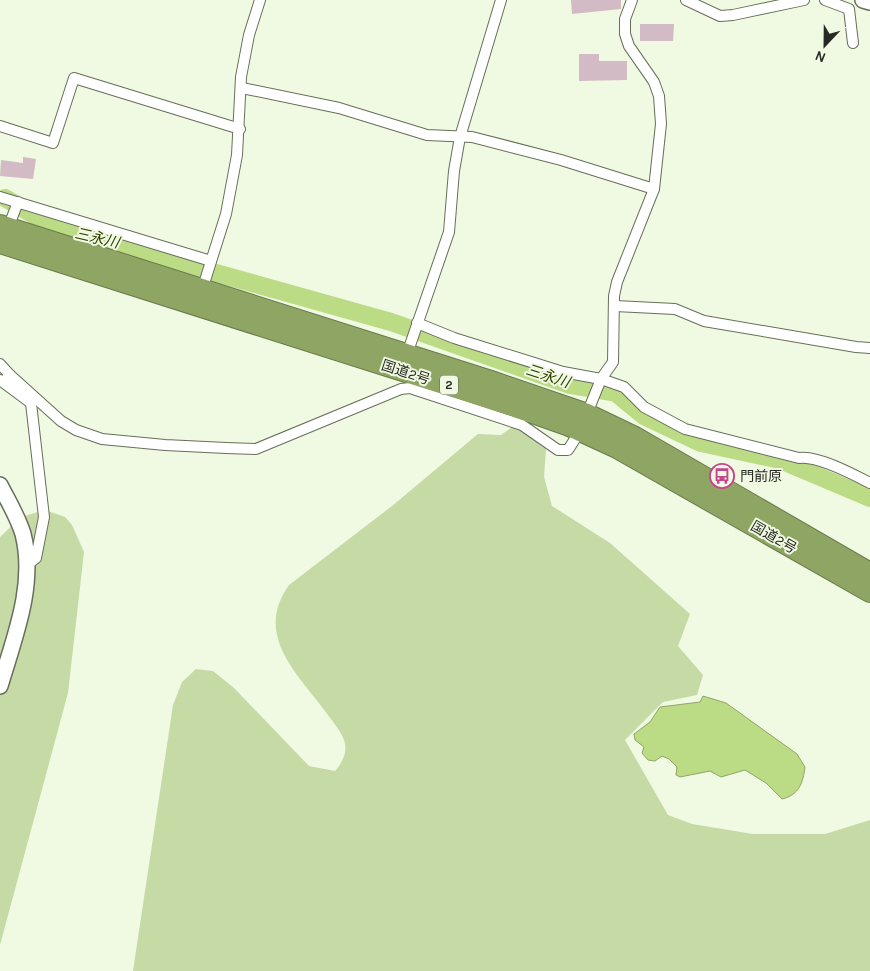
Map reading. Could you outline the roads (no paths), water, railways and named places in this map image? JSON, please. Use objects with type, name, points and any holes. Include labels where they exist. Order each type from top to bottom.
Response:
[{"type":"highway","name":"国道2号","points":[[2,237],[202,290],[409,349],[586,416],[635,437],[870,573]]},
{"type":"highway","name":"国道2号","points":[[2,237],[513,406],[586,416],[617,448],[870,592]]},
{"type":"street","points":[[202,290],[226,214],[240,129],[241,77],[249,35],[260,0]]},
{"type":"street","points":[[409,349],[449,232],[454,172],[460,137],[501,0]]},
{"type":"street","points":[[4,379],[60,421],[76,430],[102,439],[164,445],[256,449],[282,437],[410,388],[522,425],[558,450],[568,450],[586,416],[600,381],[614,362],[617,282],[654,189],[661,124],[659,96],[654,82],[628,46],[625,34],[626,19],[632,0]]},
{"type":"street","points":[[686,0],[720,16],[804,0]]},
{"type":"street","points":[[825,0],[849,9],[853,43]]},
{"type":"street","points":[[863,0],[870,2]]},
{"type":"street","points":[[0,126],[53,143],[74,78],[240,129]]},
{"type":"street","points":[[242,88],[338,108],[427,135],[472,137],[561,160],[654,189]]},
{"type":"street","points":[[0,197],[210,261]]},
{"type":"street","points":[[2,237],[18,202]]},
{"type":"street","points":[[615,306],[675,310],[704,320],[870,348]]},
{"type":"street","points":[[416,326],[563,372],[624,387],[644,406],[685,430],[799,458],[807,456],[844,470],[870,483]]},
{"type":"street","points":[[0,364],[4,379],[31,403],[44,517],[36,558],[27,565]]},
{"type":"street","points":[[0,485],[22,534],[27,565],[24,594],[0,686]]},
{"type":"waterway","name":"三永川","points":[[5,198],[44,221],[68,231],[91,233],[150,255],[200,268]]},
{"type":"waterway","name":"三永川","points":[[216,273],[391,322],[570,385],[616,393],[644,416],[701,443],[780,460],[870,498]]},
{"type":"place","name":"門前原","points":[[722,476]]}]
